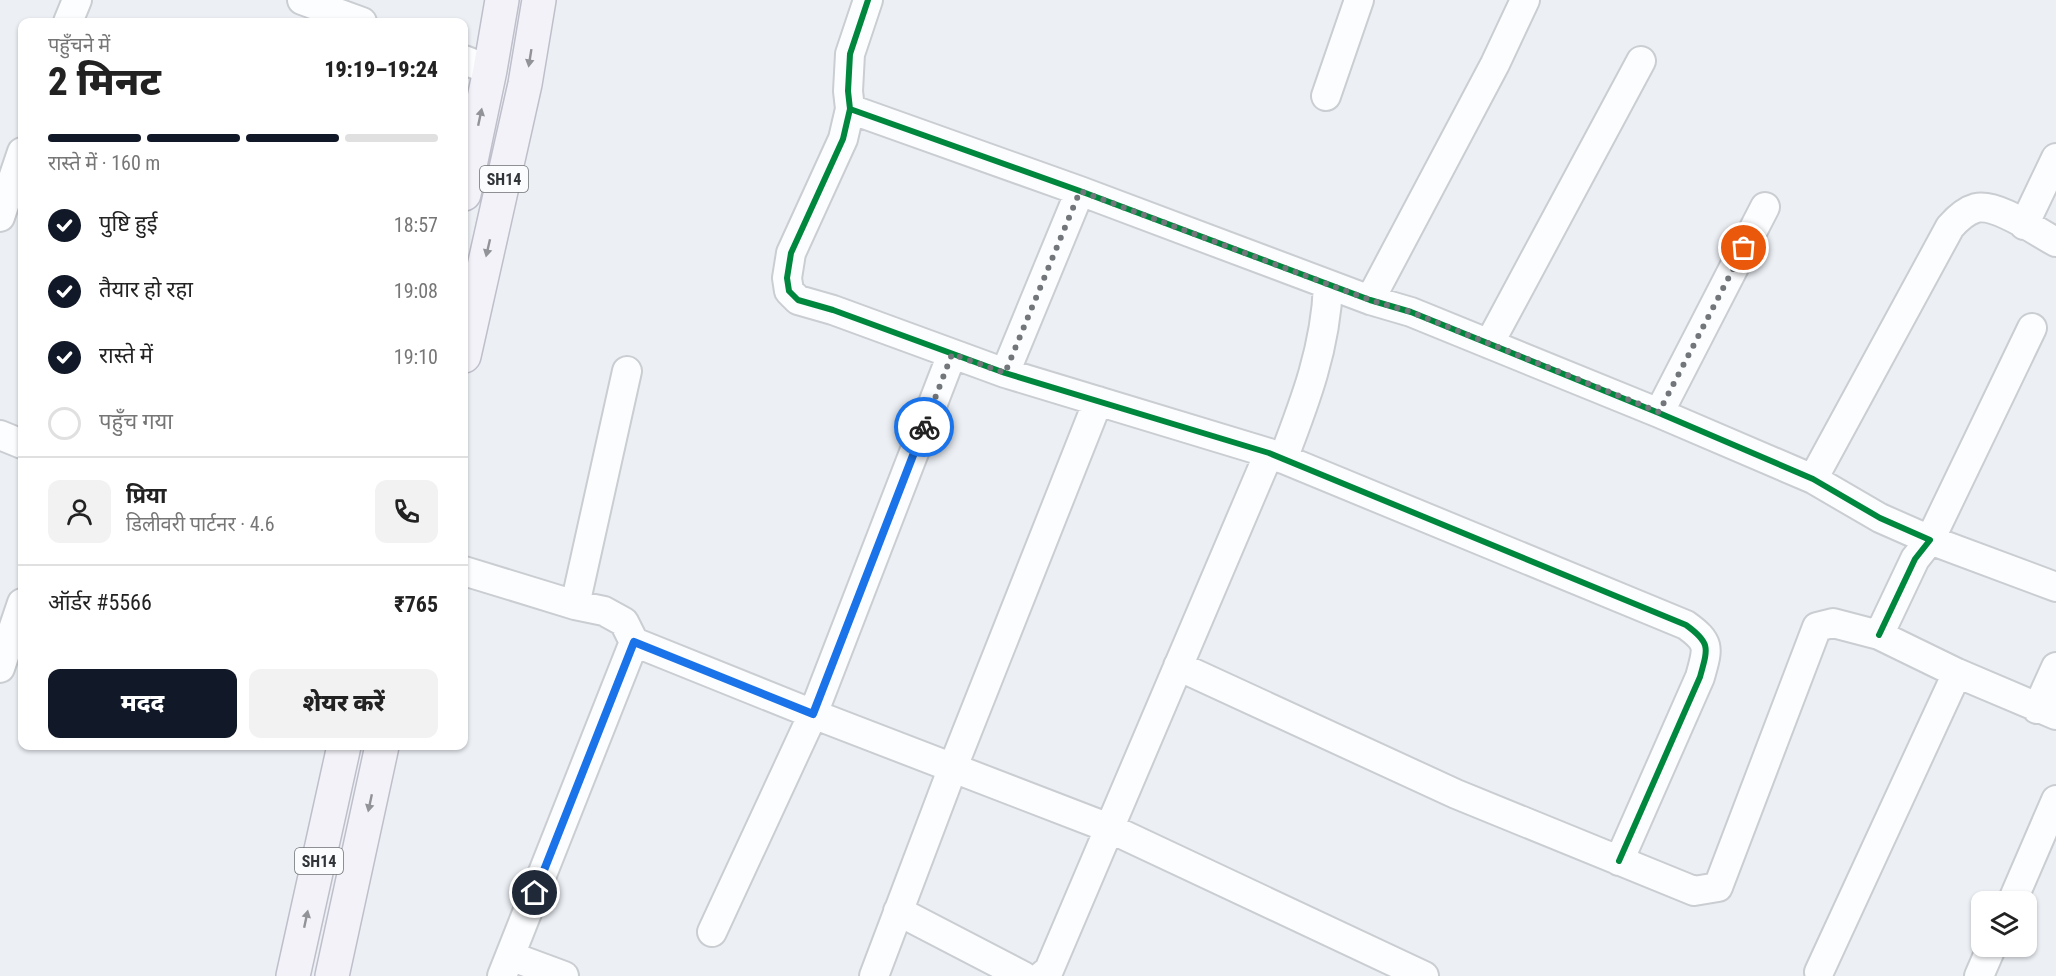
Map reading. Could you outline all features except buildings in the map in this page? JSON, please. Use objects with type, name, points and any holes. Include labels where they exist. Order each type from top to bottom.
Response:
[{"type":"main road","name":"SH14","points":[[468,154],[477,65],[502,0]]},
{"type":"main road","name":"SH14","points":[[468,338],[525,84],[539,0]]},
{"type":"main road","name":"SH14","points":[[293,976],[343,750]]},
{"type":"main road","name":"SH14","points":[[332,976],[381,750]]},
{"type":"street","points":[[70,18],[77,0]]},
{"type":"street","points":[[302,0],[352,18]]},
{"type":"street","points":[[868,0],[850,54],[848,91],[850,109],[843,139],[791,254],[787,278],[789,291],[798,300],[833,310],[1005,373],[1276,456],[1686,625],[1702,637],[1707,653],[1700,677],[1619,861]]},
{"type":"street","points":[[1326,96],[1359,0]]},
{"type":"street","points":[[1370,300],[1495,64],[1525,0]]},
{"type":"street","points":[[1489,344],[1641,61]]},
{"type":"street","points":[[850,109],[1080,191],[1328,285],[1411,312],[1659,412],[1813,479],[1880,518],[1930,540],[2056,587]]},
{"type":"street","points":[[2024,225],[2056,158]]},
{"type":"street","points":[[0,217],[18,165]]},
{"type":"street","points":[[1005,373],[1080,191]]},
{"type":"street","points":[[1659,412],[1765,207]]},
{"type":"street","points":[[1813,479],[1950,227],[1962,214],[1976,208],[1989,208],[2056,242]]},
{"type":"street","points":[[1042,976],[1049,970],[1178,666],[1318,361],[1327,315],[1328,285]]},
{"type":"street","points":[[1879,635],[1915,560],[1930,540],[2032,328]]},
{"type":"street","points":[[712,932],[813,714],[952,354]]},
{"type":"street","points":[[575,605],[627,371]]},
{"type":"street","points":[[874,976],[953,767],[1098,402]]},
{"type":"street","points":[[0,435],[18,442]]},
{"type":"street","points":[[468,572],[575,605],[604,611],[624,622],[634,642],[1109,828],[1424,976]]},
{"type":"street","points":[[0,668],[18,622]]},
{"type":"street","points":[[1178,666],[1456,794],[1694,891],[1718,887],[1816,627],[1833,623],[1879,635],[1957,673],[2047,712],[2056,667]]},
{"type":"street","points":[[564,976],[506,966],[634,642]]},
{"type":"street","points":[[1819,972],[1957,673]]},
{"type":"street","points":[[2017,891],[2056,800]]},
{"type":"street","points":[[898,911],[1023,976]]},
{"type":"street","points":[[1979,976],[1987,957]]},
{"type":"cycle path","points":[[868,0],[850,54],[848,91],[850,109],[843,139],[791,253],[787,278],[789,291],[798,300],[833,310],[1005,373],[1269,453],[1686,625],[1704,642],[1706,653],[1700,677],[1619,861]]},
{"type":"cycle path","points":[[850,109],[1080,191],[1370,300],[1411,312],[1659,413],[1813,479],[1880,518],[1930,540],[1915,559],[1879,635]]},
{"type":"way so far","points":[[924,427],[952,354],[1005,373],[1080,191],[1370,300],[1411,312],[1659,412],[1744,248]]},
{"type":"route","points":[[535,893],[634,642],[813,714],[924,427]]}]
